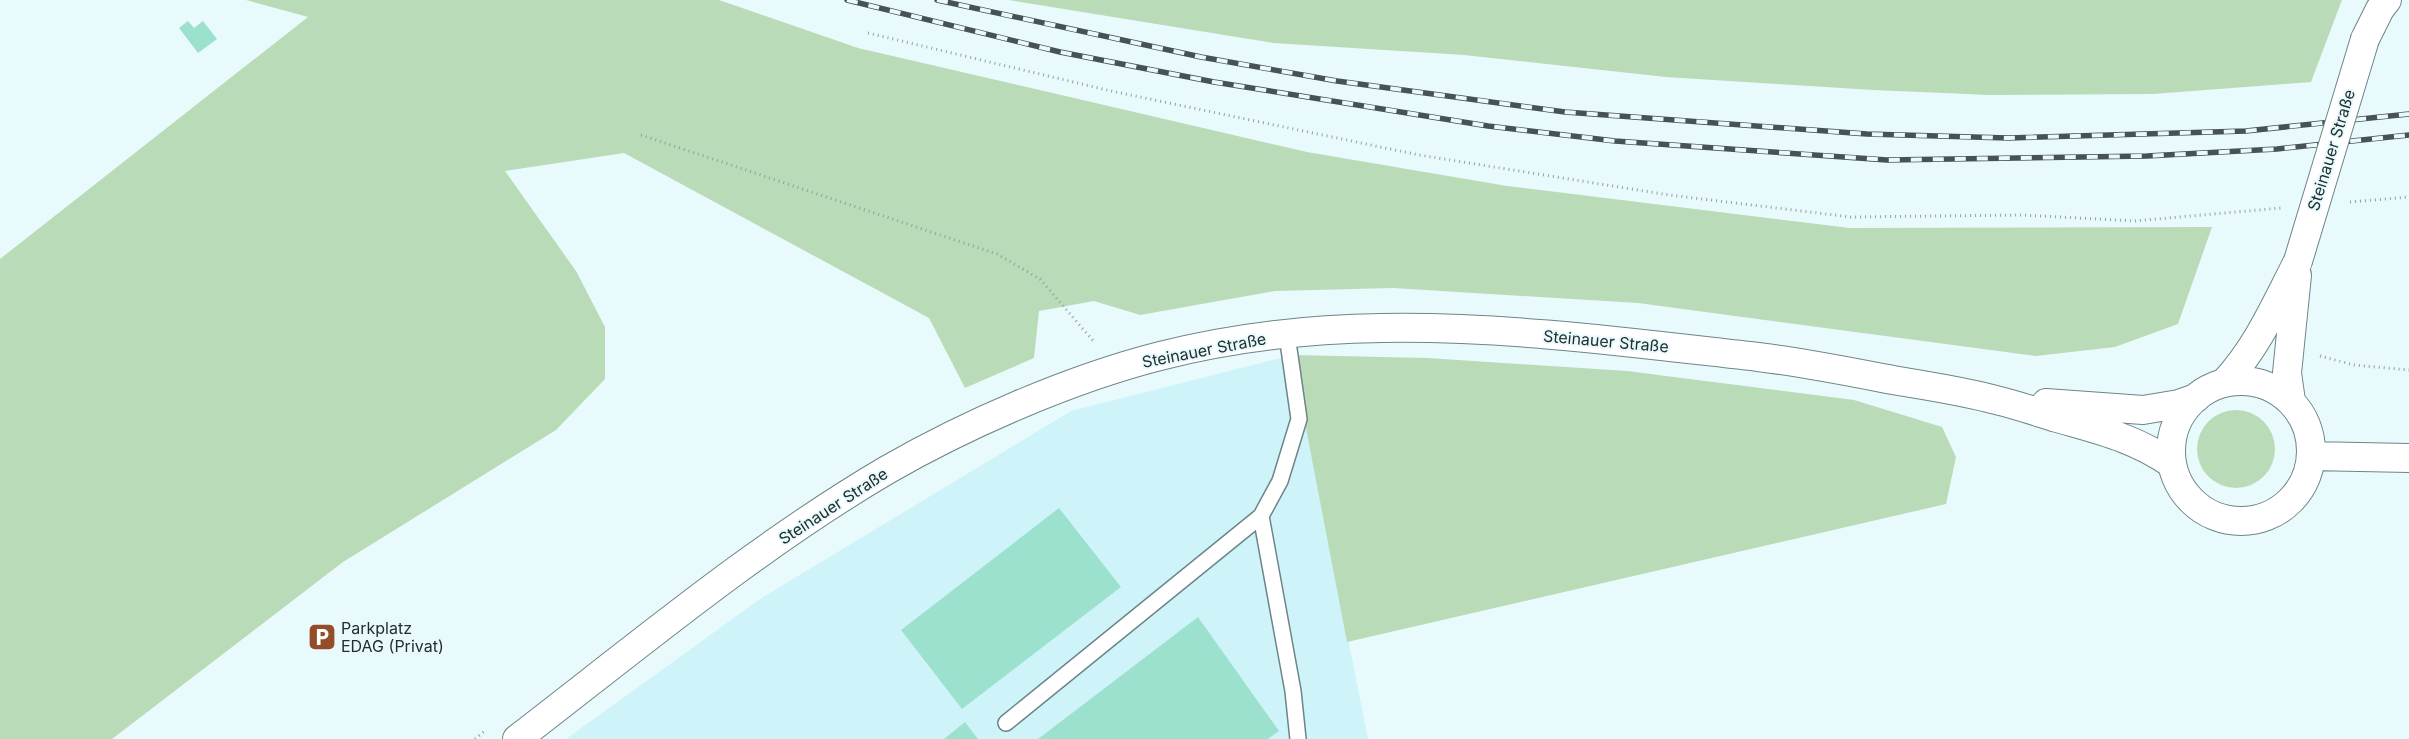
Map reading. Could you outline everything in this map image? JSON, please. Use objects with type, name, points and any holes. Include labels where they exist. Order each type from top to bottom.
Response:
[{"type":"street","name":"Steinauer Straße","points":[[2224,383],[2242,364],[2258,339],[2298,261],[2365,38],[2386,0]]},
{"type":"street","name":"Steinauer Straße","points":[[2291,402],[2287,373],[2298,261]]},
{"type":"street","name":"Steinauer Straße","points":[[517,739],[713,588],[806,522],[888,470],[964,430],[1116,369],[1162,355],[1287,335],[1391,328],[1504,332],[1790,360],[1995,399],[2132,440],[2172,464]]},
{"type":"street","points":[[2242,381],[2260,384],[2277,390],[2299,411],[2309,432],[2311,456],[2309,471],[2294,498],[2268,516],[2238,521],[2222,519],[2208,513],[2195,504],[2177,479],[2172,464],[2171,449],[2178,421],[2185,408],[2209,389],[2224,383],[2242,381]]},
{"type":"street","name":"Steinauer Straße","points":[[1995,399],[2143,410],[2179,404],[2196,398]]},
{"type":"street","points":[[2311,456],[2409,458]]},
{"type":"lane","points":[[1006,723],[1261,516],[1280,480],[1299,419],[1287,335]]},
{"type":"lane","points":[[1261,516],[1293,691],[1298,739]]},
{"type":"path","points":[[868,33],[1111,91],[1419,154],[1679,196],[1850,217],[2023,214],[2134,222],[2288,208]]},
{"type":"path","points":[[641,136],[998,254],[1040,279],[1116,369]]},
{"type":"path","points":[[2346,202],[2409,196]]},
{"type":"path","points":[[2311,353],[2354,365],[2409,370]]},
{"type":"path","points":[[475,739],[490,727]]},
{"type":"shaded area","points":[[1292,355],[1368,739],[566,739],[760,599],[1071,411]]},
{"type":"green space","points":[[246,0],[719,0],[858,48],[1307,152],[1507,186],[1850,228],[2212,227],[2178,324],[2115,347],[2036,356],[1638,303],[1393,288],[1275,291],[1140,315],[1094,301],[1039,311],[1034,358],[965,388],[929,318],[624,153],[505,171],[576,271],[605,327],[605,379],[556,430],[343,562],[112,739],[0,739],[0,259],[308,17]]},
{"type":"green space","points":[[1009,0],[2342,0],[2311,82],[2153,94],[1990,95],[1666,77],[1464,55],[1273,43]]},
{"type":"green space","points":[[1292,355],[1428,358],[1627,371],[1854,400],[1942,427],[1956,457],[1946,504],[1347,642]]},
{"type":"green space","points":[[2236,410],[2251,413],[2264,421],[2272,434],[2275,449],[2272,464],[2264,477],[2251,485],[2236,488],[2221,485],[2208,477],[2200,464],[2197,449],[2200,434],[2208,421],[2221,413]]},
{"type":"building","points":[[188,21],[194,28],[203,21],[217,39],[198,53],[179,28]]},
{"type":"building","points":[[1059,508],[1121,587],[962,709],[901,630]]},
{"type":"building","points":[[1198,617],[1279,731],[1268,739],[1038,739]]},
{"type":"building","points":[[965,722],[978,739],[944,739]]},
{"type":"railway","points":[[847,0],[1060,52],[1214,82],[1488,126],[1615,141],[1887,160],[2147,156],[2277,149],[2409,135]]},
{"type":"railway","points":[[937,0],[1201,57],[1337,81],[1565,112],[1867,134],[2008,138],[2246,131],[2409,114]]},
{"type":"place","name":"Parkplatz EDAG (Privat)","points":[[322,637]]}]
